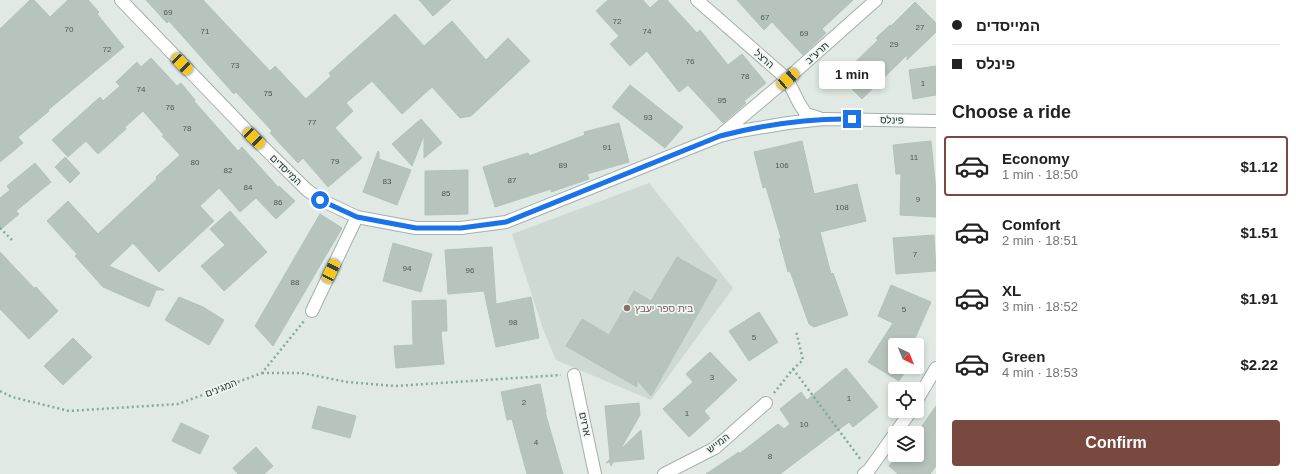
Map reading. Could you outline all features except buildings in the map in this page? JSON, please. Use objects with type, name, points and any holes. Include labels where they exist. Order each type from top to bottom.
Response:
[{"type":"street","name":"המייסדים","points":[[121,0],[254,138],[307,190],[320,200],[357,217],[416,228],[461,228],[506,222],[720,136],[788,123],[824,119]]},
{"type":"street","name":"הרצל","points":[[697,0],[788,79],[806,114],[824,119]]},
{"type":"street","name":"תרע\"ב","points":[[720,136],[788,79],[876,0]]},
{"type":"street","name":"פינלס","points":[[824,119],[936,121]]},
{"type":"street","points":[[312,311],[357,217]]},
{"type":"street","points":[[924,388],[936,368]]},
{"type":"street","name":"ארזים","points":[[574,374],[596,474]]},
{"type":"street","name":"המייש","points":[[664,474],[714,448],[766,403]]},
{"type":"street","points":[[867,472],[906,418]]},
{"type":"path","points":[[0,228],[12,240]]},
{"type":"path","points":[[262,373],[312,311]]},
{"type":"path","points":[[766,403],[793,369],[803,360],[796,331]]},
{"type":"path","points":[[793,369],[867,472]]},
{"type":"path","points":[[262,373],[302,373],[348,382],[395,386],[574,374]]},
{"type":"path","name":"המגינים","points":[[0,391],[12,397],[69,411],[178,404],[262,373]]},
{"type":"shaded area","name":"בית ספר יעבץ","points":[[649,183],[733,288],[651,400],[556,360],[543,329],[512,234]]},
{"type":"place","name":"בית ספר יעבץ","points":[[627,308]]},
{"type":"route","points":[[320,200],[357,217],[416,228],[461,228],[506,222],[720,136],[788,123],[824,119],[852,119]]}]
